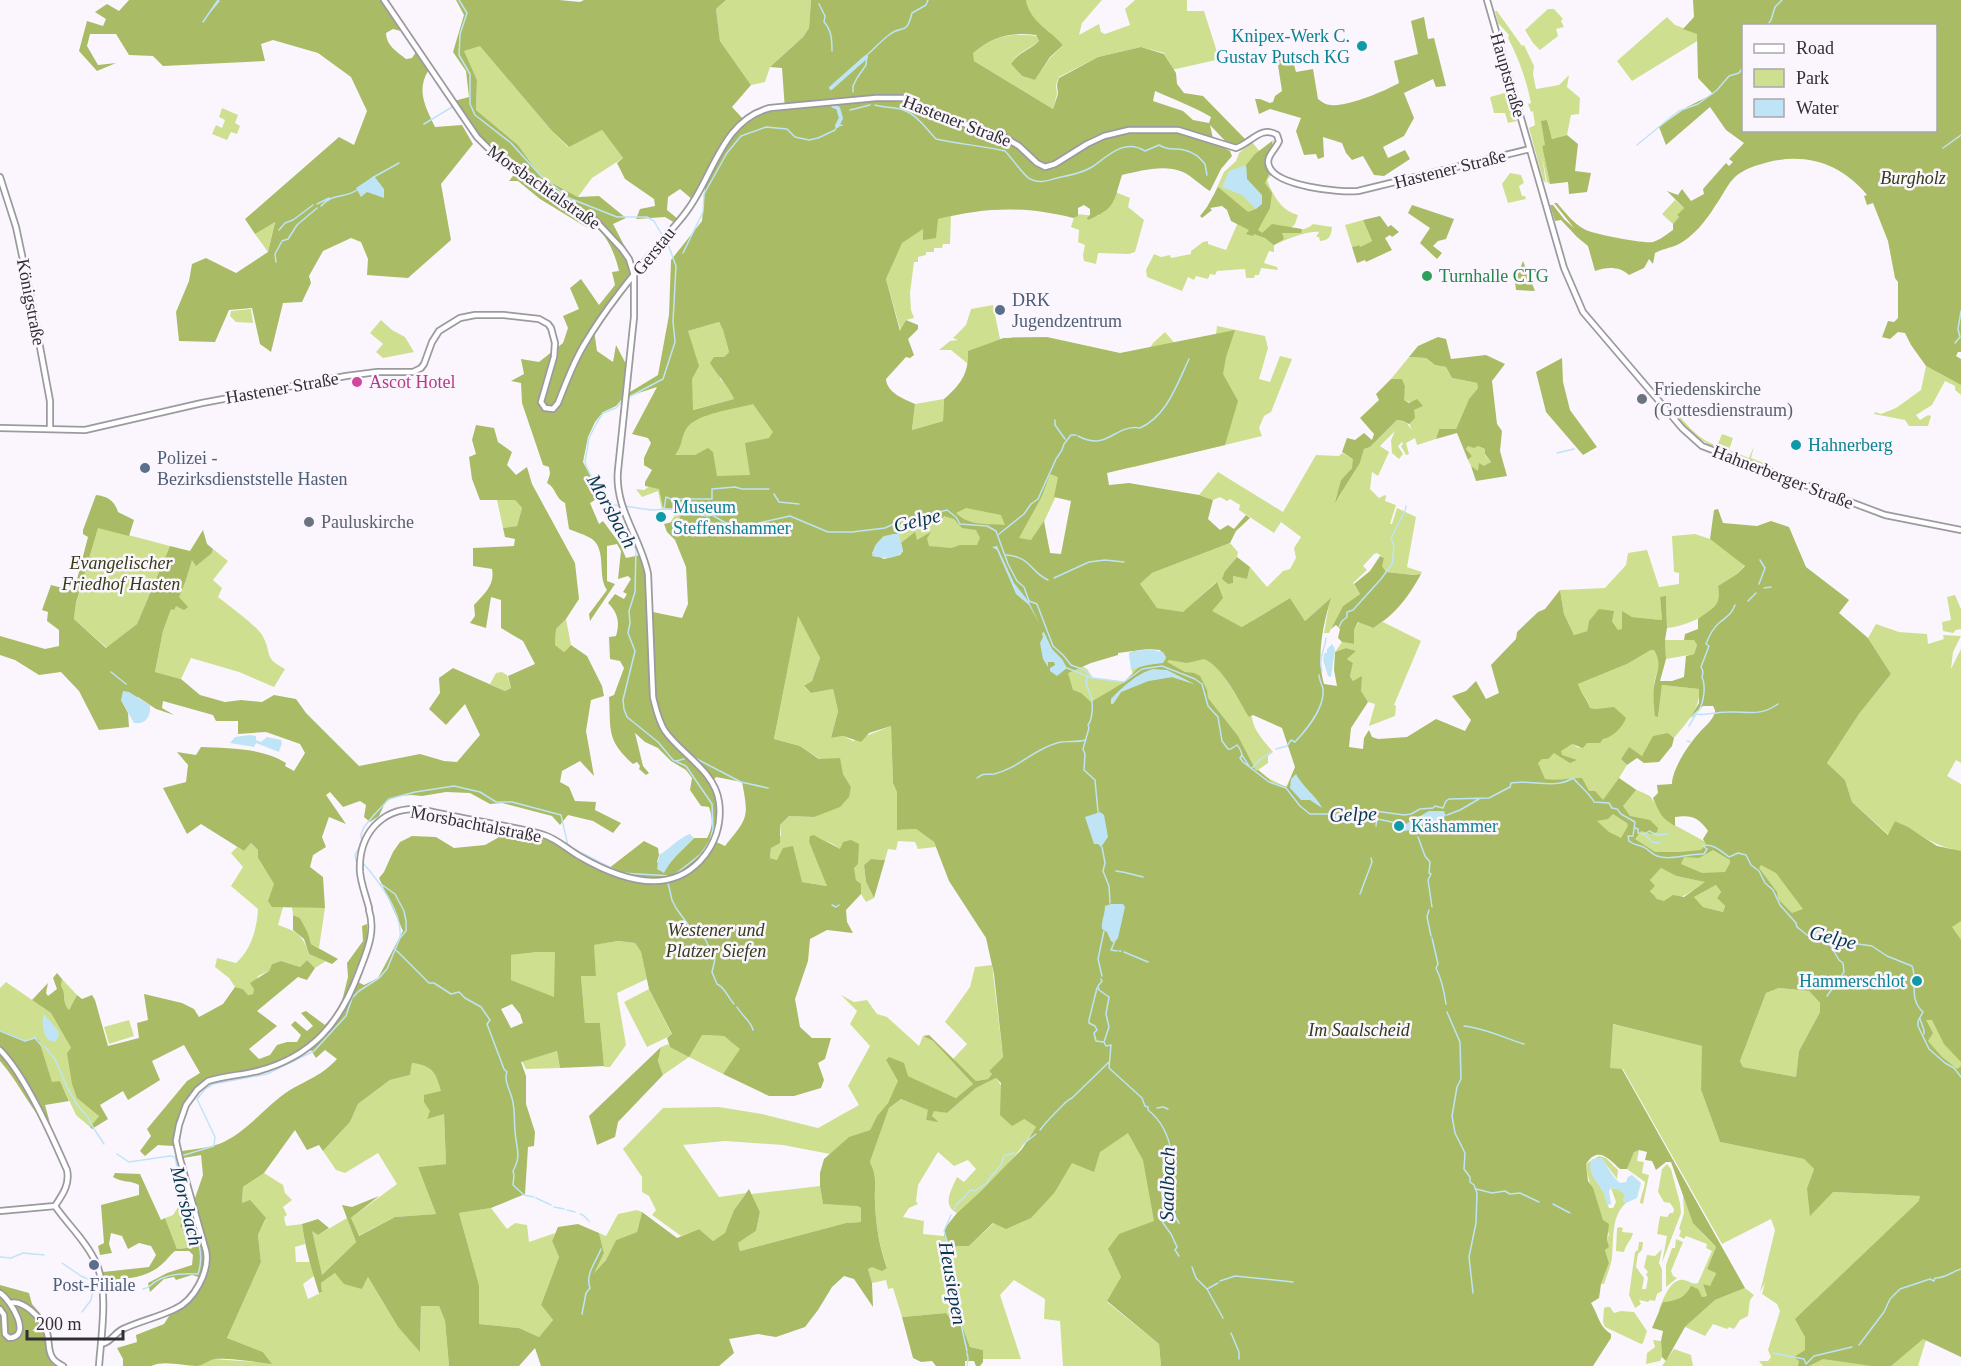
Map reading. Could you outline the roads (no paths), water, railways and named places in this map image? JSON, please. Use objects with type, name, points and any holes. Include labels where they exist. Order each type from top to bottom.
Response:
[{"type":"main road","name":"Morsbachtalstraße","points":[[101,1344],[107,1343],[121,1330],[179,1308],[200,1283],[208,1261],[177,1146],[180,1118],[190,1099],[201,1086],[213,1080],[274,1066],[307,1050],[339,1016],[369,945],[372,926],[360,862],[365,844],[378,821],[404,809],[419,809],[543,835],[607,871],[633,879],[664,881],[680,876],[698,863],[712,845],[717,831],[720,815],[716,789],[706,774],[666,732],[657,713],[653,697],[648,574],[645,558],[622,506],[617,480],[634,317],[634,275],[630,263],[622,249],[595,220],[566,205],[490,150],[477,137],[384,0]]},
{"type":"main road","name":"Hauptstraße","points":[[1487,0],[1530,149]]},
{"type":"main road","name":"Hastener Straße","points":[[719,153],[740,125],[752,115],[762,111],[895,97],[911,101],[940,116],[1004,137],[1045,167],[1055,164],[1095,140],[1129,130],[1178,130],[1236,148],[1260,133],[1269,131],[1276,135],[1279,141],[1268,161],[1273,173],[1297,184],[1347,192],[1530,149]]},
{"type":"main road","name":"Hahnerberger Straße","points":[[1530,149],[1564,268],[1583,312],[1696,442],[1885,515],[1961,530]]},
{"type":"main road","name":"Gerstau","points":[[584,345],[634,275],[693,202],[719,153]]},
{"type":"main road","name":"Königstraße","points":[[0,177],[16,227],[30,293],[50,401],[50,429]]},
{"type":"main road","points":[[630,263],[637,266],[642,265]]},
{"type":"main road","name":"Hastener Straße","points":[[0,428],[84,430],[186,406],[346,376],[376,372],[417,371],[422,367],[432,342],[442,328],[463,317],[486,315],[539,319],[551,328],[555,343],[554,357],[541,400],[544,407],[550,410],[558,403],[584,345]]},
{"type":"main road","points":[[0,1050],[11,1063],[31,1096],[67,1170],[65,1188],[55,1206]]},
{"type":"main road","points":[[0,1211],[55,1206]]},
{"type":"main road","points":[[55,1206],[95,1259],[98,1267],[103,1304],[99,1366]]},
{"type":"main road","points":[[0,1293],[10,1303],[20,1328],[16,1337],[9,1338],[5,1334],[4,1315],[0,1309]]},
{"type":"main road","points":[[10,1303],[21,1303],[43,1324],[47,1332],[51,1355],[63,1366]]},
{"type":"water","points":[[1246,165],[1247,179],[1262,195],[1262,204],[1256,209],[1242,195],[1222,187],[1229,171]]},
{"type":"water","points":[[374,176],[384,189],[384,198],[367,192],[361,197],[356,188]]},
{"type":"water","points":[[893,534],[899,534],[903,551],[893,557],[872,556],[874,547],[879,541]]},
{"type":"water","points":[[997,546],[1014,583],[1029,602],[1039,623],[1029,605],[1016,594],[997,550],[992,547]]},
{"type":"water","points":[[1044,632],[1052,649],[1067,668],[1057,676],[1050,671],[1050,668],[1055,665],[1054,662],[1048,662],[1048,667],[1043,659],[1040,643]]},
{"type":"water","points":[[1332,644],[1335,649],[1331,677],[1328,676],[1323,660],[1324,654]]},
{"type":"water","points":[[1148,649],[1163,652],[1166,657],[1163,663],[1131,670],[1129,653]]},
{"type":"water","points":[[1153,669],[1167,670],[1194,684],[1172,677],[1148,681],[1121,692],[1111,704],[1111,699],[1125,686],[1136,677]]},
{"type":"water","points":[[123,691],[129,692],[150,705],[149,716],[142,723],[134,723],[121,700]]},
{"type":"water","points":[[256,736],[256,740],[261,742],[267,737],[281,740],[279,752],[256,743],[254,747],[230,743],[235,737]]},
{"type":"water","points":[[1296,774],[1322,808],[1310,800],[1301,800],[1290,788],[1291,779]]},
{"type":"water","points":[[1429,811],[1444,811],[1446,816],[1413,830],[1403,831],[1404,825]]},
{"type":"water","points":[[1100,812],[1104,815],[1108,837],[1101,847],[1094,844],[1085,817]]},
{"type":"water","points":[[690,834],[694,838],[664,873],[657,869],[659,855]]},
{"type":"water","points":[[1123,904],[1125,907],[1118,938],[1114,943],[1107,932],[1102,929],[1105,906]]},
{"type":"water","points":[[44,1014],[58,1031],[59,1036],[55,1042],[48,1040],[45,1034]]},
{"type":"water","points":[[1602,1158],[1612,1175],[1620,1183],[1626,1182],[1632,1175],[1641,1183],[1637,1198],[1626,1203],[1623,1200],[1625,1195],[1618,1189],[1611,1188],[1609,1191],[1611,1204],[1607,1205],[1604,1194],[1592,1176],[1590,1168],[1592,1159]]},
{"type":"waterway","points":[[203,22],[218,0]]},
{"type":"waterway","name":"Morsbach","points":[[459,0],[467,13],[460,34],[459,55],[470,74],[470,104],[475,115],[511,143],[540,175],[569,198],[617,217],[647,217],[654,221],[669,247],[676,266],[673,321],[675,342],[663,379],[627,398]]},
{"type":"waterway","points":[[853,92],[853,86],[866,65],[867,55],[893,32],[906,28],[912,13],[926,5],[928,0]]},
{"type":"waterway","points":[[1768,24],[1775,7],[1782,0]]},
{"type":"waterway","points":[[209,13],[219,1]]},
{"type":"waterway","points":[[819,4],[825,16],[824,22],[830,32],[832,51]]},
{"type":"waterway","points":[[831,88],[866,57]]},
{"type":"waterway","points":[[1637,145],[1679,111],[1698,104],[1717,90],[1729,76],[1739,73],[1742,69]]},
{"type":"waterway","points":[[850,110],[870,105]]},
{"type":"waterway","points":[[875,105],[908,112],[918,119],[936,139],[1005,151],[1024,174],[1039,182],[1081,172],[1117,150],[1130,146],[1145,151],[1159,145],[1188,151],[1205,164],[1207,175]]},
{"type":"waterway","points":[[833,106],[838,108],[841,118],[837,126]]},
{"type":"waterway","points":[[424,124],[452,107]]},
{"type":"waterway","points":[[683,253],[703,212],[704,194],[727,153],[741,136],[766,127],[787,129],[795,137],[809,140],[818,138],[842,125]]},
{"type":"waterway","points":[[1943,148],[1961,135]]},
{"type":"waterway","points":[[372,178],[399,163]]},
{"type":"waterway","points":[[321,206],[330,199],[357,190]]},
{"type":"waterway","points":[[317,204],[329,198]]},
{"type":"waterway","points":[[279,230],[285,223],[293,220],[313,205]]},
{"type":"waterway","points":[[276,262],[275,254],[282,241],[288,239],[297,225],[317,208]]},
{"type":"waterway","points":[[1955,343],[1960,337],[1958,329],[1961,311]]},
{"type":"waterway","points":[[1078,436],[1097,441],[1149,423],[1170,398],[1189,359]]},
{"type":"waterway","name":"Morsbach","points":[[358,861],[355,855],[362,843],[361,834],[364,827],[389,799],[454,786],[480,792],[496,802],[512,802],[561,815],[568,846],[621,873],[673,876],[701,854],[710,841],[713,829],[712,804],[686,766],[673,760],[658,742],[627,717],[624,709],[623,700],[635,651],[628,633],[629,611],[635,592],[636,549],[603,498],[585,462],[589,438],[596,424],[603,413],[616,408],[623,400]]},
{"type":"waterway","points":[[1055,420],[1055,425],[1065,439]]},
{"type":"waterway","points":[[999,534],[1024,514],[1038,499],[1064,444],[1071,435],[1076,435]]},
{"type":"waterway","points":[[1557,453],[1574,449]]},
{"type":"waterway","points":[[664,509],[666,497],[712,499],[712,489],[735,487],[769,489]]},
{"type":"waterway","points":[[774,494],[779,502],[799,504]]},
{"type":"waterway","name":"Gelpe","points":[[611,505],[653,510],[682,509],[702,515],[712,515],[731,526],[752,525]]},
{"type":"waterway","points":[[1339,627],[1347,617],[1347,612],[1353,610],[1392,564],[1394,547],[1391,538],[1406,506]]},
{"type":"waterway","name":"Gelpe","points":[[759,523],[790,516],[828,532],[852,532],[885,528],[898,522],[947,510],[956,517],[960,524],[987,526],[996,531],[1008,564],[1017,581],[1024,587],[1029,601],[1037,604],[1053,646],[1071,665],[1085,670],[1093,678],[1124,682],[1142,669],[1162,666],[1195,679],[1202,684],[1208,706],[1218,717],[1222,741],[1228,749],[1237,745],[1243,762],[1269,782],[1286,788],[1300,806],[1310,814],[1328,814],[1342,818],[1356,817],[1375,811],[1404,815],[1435,806],[1443,808],[1449,799],[1489,798],[1510,787],[1511,783],[1551,784],[1573,778],[1594,802],[1609,803],[1612,808],[1635,822],[1633,836],[1628,836],[1629,841],[1655,855],[1669,858],[1704,854],[1707,849],[1703,846],[1707,845],[1717,848],[1729,857],[1738,853],[1746,855],[1751,865],[1759,871],[1765,883],[1773,890],[1780,905],[1797,927],[1807,935],[1815,935],[1819,931],[1844,942],[1872,946],[1887,956],[1912,966],[1916,1001],[1923,1012],[1918,1026],[1929,1049],[1954,1068],[1961,1077]]},
{"type":"waterway","points":[[1006,555],[1021,559],[1048,580]]},
{"type":"waterway","points":[[1054,578],[1089,562],[1105,560],[1124,562]]},
{"type":"waterway","points":[[1759,584],[1765,568],[1760,560]]},
{"type":"waterway","points":[[1764,588],[1771,587]]},
{"type":"waterway","points":[[1748,601],[1756,593]]},
{"type":"waterway","points":[[1692,717],[1701,707],[1703,698],[1704,684],[1701,667],[1709,646],[1706,644],[1707,641],[1714,628],[1735,605]]},
{"type":"waterway","points":[[1322,671],[1321,658],[1326,638]]},
{"type":"waterway","points":[[1067,668],[1092,678]]},
{"type":"waterway","points":[[111,672],[126,684]]},
{"type":"waterway","points":[[1276,749],[1287,746],[1291,740],[1295,742],[1314,718],[1323,696],[1319,675]]},
{"type":"waterway","name":"Saalbach","points":[[1087,677],[1092,711],[1083,749],[1084,770],[1095,780],[1098,812]]},
{"type":"waterway","points":[[1689,726],[1696,714],[1754,713],[1765,711],[1778,704]]},
{"type":"waterway","points":[[977,778],[1010,768],[1060,742],[1085,740]]},
{"type":"waterway","points":[[1687,741],[1691,742]]},
{"type":"waterway","points":[[1252,768],[1271,752]]},
{"type":"waterway","name":"Gelpe","points":[[1242,755],[1249,766]]},
{"type":"waterway","points":[[693,757],[741,782],[768,788]]},
{"type":"waterway","name":"Morsbach","points":[[676,761],[684,759]]},
{"type":"waterway","points":[[1447,815],[1479,799]]},
{"type":"waterway","points":[[1362,816],[1402,824]]},
{"type":"waterway","points":[[1376,826],[1377,818]]},
{"type":"waterway","points":[[1635,828],[1638,829],[1638,833],[1644,834],[1652,842],[1660,843]]},
{"type":"waterway","points":[[1645,834],[1649,831],[1657,835],[1668,834]]},
{"type":"waterway","points":[[1418,837],[1425,856],[1430,862],[1429,873],[1431,874],[1428,880],[1432,907]]},
{"type":"waterway","name":"Saalbach","points":[[1102,847],[1105,863],[1103,871],[1109,886],[1110,903]]},
{"type":"waterway","points":[[1360,894],[1372,862],[1371,858]]},
{"type":"waterway","name":"Morsbach","points":[[363,863],[376,878],[394,908],[398,918],[400,937]]},
{"type":"waterway","points":[[1116,871],[1122,872]]},
{"type":"waterway","points":[[1123,872],[1143,877]]},
{"type":"waterway","points":[[668,883],[676,908],[689,926],[704,937],[715,959],[712,972],[717,984],[734,1004]]},
{"type":"waterway","name":"Morsbach","points":[[181,1156],[214,1146],[215,1137],[197,1099],[205,1089],[213,1084],[267,1074],[314,1051],[346,1016],[352,998],[379,978],[387,969],[400,938],[406,931],[406,921],[404,911],[395,894],[381,884]]},
{"type":"waterway","points":[[832,905],[836,907],[839,905]]},
{"type":"waterway","points":[[1429,910],[1427,917],[1431,936]]},
{"type":"waterway","name":"Saalbach","points":[[1102,976],[1098,959],[1104,931]]},
{"type":"waterway","points":[[1432,938],[1438,964],[1436,968],[1446,1004]]},
{"type":"waterway","points":[[1827,996],[1844,972],[1843,963],[1831,946],[1832,943],[1839,942]]},
{"type":"waterway","points":[[1114,943],[1111,950],[1117,951]]},
{"type":"waterway","points":[[394,948],[429,983],[434,983],[451,994],[459,992],[481,1007],[490,1020],[487,1024],[507,1072],[506,1079],[514,1106],[518,1156],[513,1171],[513,1185],[524,1195],[534,1197]]},
{"type":"waterway","points":[[1124,952],[1148,962]]},
{"type":"waterway","name":"Saalbach","points":[[1101,979],[1099,990],[1109,997],[1106,1014],[1109,1027],[1104,1042],[1106,1046],[1111,1045],[1109,1068],[1142,1098],[1145,1106],[1164,1129],[1168,1140],[1171,1152],[1163,1164],[1165,1181],[1162,1191],[1165,1213],[1163,1223],[1171,1234],[1179,1256]]},
{"type":"waterway","points":[[1097,988],[1089,1023],[1097,1030],[1094,1033],[1096,1041],[1103,1042]]},
{"type":"waterway","points":[[737,1007],[753,1030]]},
{"type":"waterway","points":[[1447,1012],[1460,1042],[1461,1079],[1457,1087],[1452,1116],[1455,1133],[1465,1153],[1464,1169],[1477,1193],[1476,1223],[1469,1257],[1473,1293]]},
{"type":"waterway","name":"Gelpe","points":[[1920,1019],[1924,1034]]},
{"type":"waterway","points":[[1464,1026],[1487,1031],[1524,1044]]},
{"type":"waterway","points":[[0,1031],[25,1041],[35,1038],[41,1045]]},
{"type":"waterway","points":[[44,1046],[55,1059],[68,1089],[104,1144]]},
{"type":"waterway","name":"Heusiepen","points":[[1040,1130],[1109,1062]]},
{"type":"waterway","points":[[1157,1108],[1168,1109]]},
{"type":"waterway","name":"Heusiepen","points":[[1022,1145],[1036,1134]]},
{"type":"waterway","name":"Heusiepen","points":[[954,1210],[971,1190],[975,1191],[987,1183],[1001,1165],[1004,1156],[1014,1153]]},
{"type":"waterway","points":[[117,1154],[129,1162],[175,1157]]},
{"type":"waterway","name":"Morsbach","points":[[143,1289],[170,1275],[198,1274],[201,1255],[184,1200],[175,1157],[177,1157]]},
{"type":"waterway","points":[[1164,1183],[1179,1223]]},
{"type":"waterway","points":[[1476,1189],[1492,1193],[1505,1191],[1510,1194],[1520,1193],[1539,1202]]},
{"type":"waterway","points":[[536,1198],[551,1205]]},
{"type":"waterway","points":[[1553,1204],[1570,1213]]},
{"type":"waterway","points":[[554,1207],[564,1209]]},
{"type":"waterway","points":[[567,1210],[575,1212]]},
{"type":"waterway","points":[[580,1214],[589,1221]]},
{"type":"waterway","name":"Heusiepen","points":[[951,1215],[944,1231],[953,1268],[956,1320],[961,1324],[967,1351]]},
{"type":"waterway","points":[[582,1314],[586,1293],[590,1288],[590,1273],[601,1249]]},
{"type":"waterway","name":"Morsbach","points":[[0,1257],[11,1258],[23,1253],[44,1255]]},
{"type":"waterway","name":"Morsbach","points":[[62,1263],[95,1282],[91,1300],[82,1312]]},
{"type":"waterway","name":"Saalbach","points":[[1192,1267],[1196,1278],[1207,1289],[1223,1318]]},
{"type":"waterway","points":[[1859,1345],[1884,1312],[1890,1299],[1900,1289],[1930,1279],[1934,1281],[1935,1278],[1961,1269]]},
{"type":"waterway","points":[[1220,1281],[1235,1276],[1293,1282]]},
{"type":"waterway","points":[[1207,1289],[1218,1283]]},
{"type":"waterway","name":"Saalbach","points":[[1231,1333],[1239,1352],[1239,1359]]},
{"type":"waterway","points":[[1773,1353],[1804,1359],[1806,1364],[1814,1356],[1852,1347]]},
{"type":"waterway","name":"Heusiepen","points":[[967,1353],[968,1358]]},
{"type":"waterway","name":"Heusiepen","points":[[967,1366],[968,1359]]},
{"type":"place","name":"Knipex-Werk C. Gustav Putsch KG","points":[[1362,46]]},
{"type":"place","name":"Turnhalle CTG","points":[[1427,276]]},
{"type":"place","name":"DRK Jugendzentrum","points":[[1000,310]]},
{"type":"place","name":"Ascot Hotel","points":[[357,382]]},
{"type":"place","name":"Friedenskirche (Gottesdienstraum)","points":[[1642,399]]},
{"type":"place","name":"Hahnerberg","points":[[1796,445]]},
{"type":"place","name":"Polizei - Bezirksdienststelle Hasten","points":[[145,468]]},
{"type":"place","name":"Museum Steffenshammer","points":[[661,517]]},
{"type":"place","name":"Pauluskirche","points":[[309,522]]},
{"type":"place","name":"Käshammer","points":[[1399,826]]},
{"type":"place","name":"Hammerschlot","points":[[1917,981]]},
{"type":"place","name":"Post-Filiale","points":[[94,1265]]},
{"type":"park label","name":"Burgholz","points":[[1913,178]]},
{"type":"park label","name":"Evangelischer Friedhof Hasten","points":[[121,573]]},
{"type":"park label","name":"Westener und Platzer Siefen","points":[[716,940]]},
{"type":"park label","name":"Im Saalscheid","points":[[1359,1030]]}]
